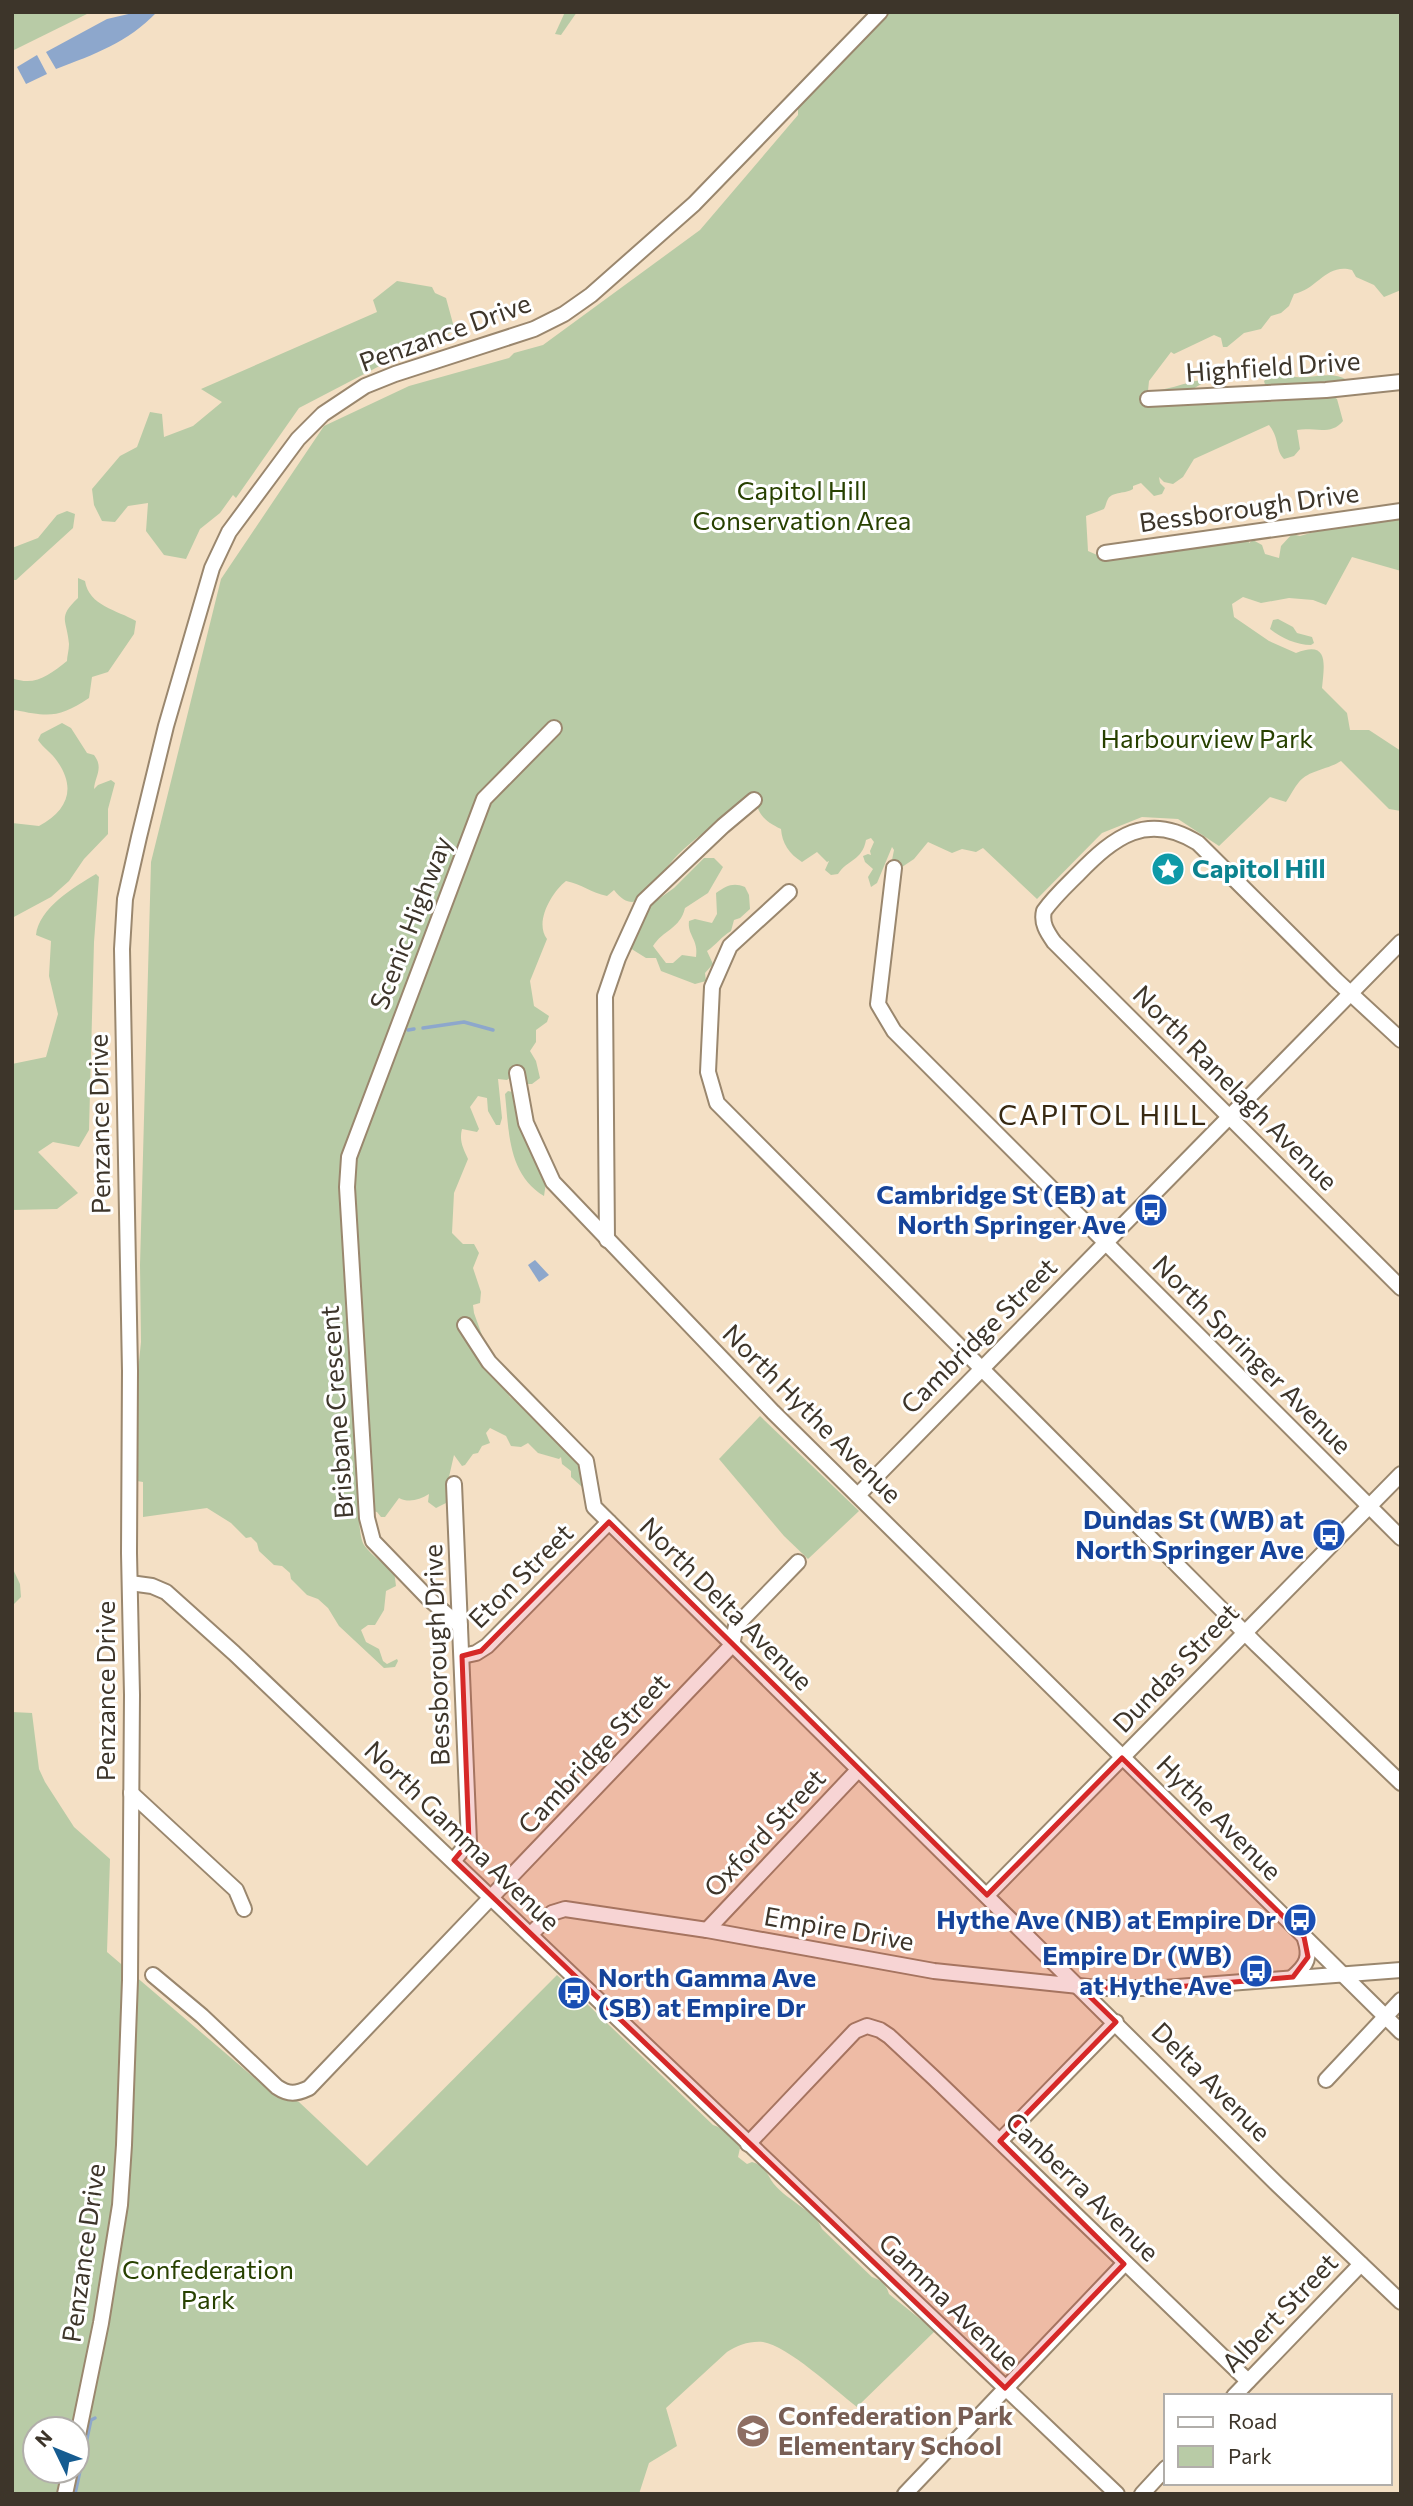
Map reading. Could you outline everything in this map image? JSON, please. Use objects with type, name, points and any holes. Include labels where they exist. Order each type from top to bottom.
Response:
[{"type":"street","name":"Penzance Drive","points":[[82,2415],[120,2205],[130,1968],[132,1695],[130,1371],[122,948],[125,899],[166,726],[212,568],[229,532],[298,439],[323,414],[365,386],[534,329],[564,314],[591,295],[694,204],[880,12]]},
{"type":"street","name":"Highfield Drive","points":[[1148,399],[1326,390],[1401,382]]},
{"type":"street","name":"Bessborough Drive","points":[[1105,553],[1401,511]]},
{"type":"street","name":"Scenic Highway","points":[[349,1157],[484,799],[554,728]]},
{"type":"street","points":[[607,1240],[605,996],[618,958],[644,901],[754,800]]},
{"type":"street","name":"North Ranelagh Avenue","points":[[1350,993],[1191,839],[1168,830],[1149,829],[1115,839],[1051,901],[1042,918],[1046,932],[1054,942],[1401,1288]]},
{"type":"street","name":"North Springer Avenue","points":[[894,868],[878,1004],[894,1031],[1401,1538]]},
{"type":"street","points":[[789,892],[730,946],[712,987],[708,1072],[718,1103],[1246,1632],[1401,1783]]},
{"type":"street","name":"Cambridge Street","points":[[858,1495],[1401,942]]},
{"type":"street","points":[[1350,993],[1401,1041]]},
{"type":"street","name":"North Hythe Avenue","points":[[517,1073],[526,1123],[552,1182],[744,1382],[1122,1758]]},
{"type":"street","name":"Brisbane Crescent","points":[[349,1157],[347,1187],[365,1511],[373,1541],[429,1599],[460,1626]]},
{"type":"street","name":"North Delta Avenue","points":[[465,1325],[489,1362],[586,1461],[594,1507],[987,1895]]},
{"type":"street","name":"Dundas Street","points":[[987,1895],[1401,1474]]},
{"type":"street","name":"Bessborough Drive","points":[[454,1484],[469,1842],[454,1860]]},
{"type":"street","name":"Eton Street","points":[[462,1656],[476,1653],[487,1646],[609,1522]]},
{"type":"street","name":"Cambridge Street","points":[[153,1975],[185,2000],[287,2094],[298,2093],[317,2081],[732,1645],[736,1626],[798,1562]]},
{"type":"street","name":"North Gamma Avenue","points":[[130,1583],[152,1586],[166,1592],[454,1860],[748,2144]]},
{"type":"street","name":"Hythe Avenue","points":[[1122,1758],[1401,2032]]},
{"type":"street","name":"Oxford Street","points":[[707,1930],[858,1770]]},
{"type":"street","points":[[131,1793],[236,1890],[244,1909]]},
{"type":"street","name":"Delta Avenue","points":[[987,1895],[1401,2302]]},
{"type":"street","name":"Empire Drive","points":[[530,1935],[552,1913],[565,1909],[707,1930],[934,1971],[1132,1990],[1401,1970]]},
{"type":"street","points":[[1293,1977],[1306,1964],[1308,1957],[1304,1937]]},
{"type":"street","points":[[1326,2080],[1401,2000]]},
{"type":"street","points":[[1000,2141],[1116,2022]]},
{"type":"street","name":"Canberra Avenue","points":[[748,2144],[855,2031],[867,2025],[880,2030],[934,2078],[1248,2381]]},
{"type":"street","name":"Gamma Avenue","points":[[748,2144],[1117,2494]]},
{"type":"street","points":[[905,2494],[1124,2263]]},
{"type":"street","name":"Albert Street","points":[[1236,2394],[1361,2264]]},
{"type":"street","points":[[1142,2494],[1164,2470]]},
{"type":"highlighted area","points":[[609,1522],[987,1895],[1122,1758],[1304,1937],[1308,1957],[1293,1977],[1164,1988],[1081,1988],[1116,2022],[1000,2141],[1124,2264],[1005,2388],[454,1860],[469,1842],[462,1656],[481,1651]]},
{"type":"green space","points":[[12,12],[91,12],[12,51]]},
{"type":"green space","points":[[565,12],[577,12],[561,35],[555,34]]},
{"type":"green space","name":"Capitol Hill Conservation Area","points":[[883,12],[1401,12],[1401,290],[1384,297],[1374,285],[1356,277],[1352,270],[1335,270],[1294,294],[1289,306],[1281,313],[1271,316],[1261,329],[1244,333],[1227,347],[1223,347],[1221,338],[1214,335],[1174,354],[1171,352],[1149,381],[1148,391],[1201,380],[1203,383],[1176,399],[1176,406],[1283,401],[1295,394],[1324,394],[1337,399],[1343,421],[1328,430],[1297,430],[1300,449],[1294,456],[1284,459],[1269,425],[1194,459],[1183,477],[1173,484],[1164,482],[1159,477],[1165,488],[1162,494],[1154,496],[1141,483],[1133,486],[1130,491],[1113,495],[1104,509],[1086,516],[1088,551],[1104,558],[1248,538],[1249,543],[1253,540],[1262,545],[1265,554],[1279,558],[1281,546],[1292,534],[1300,536],[1331,527],[1401,515],[1401,571],[1352,557],[1326,605],[1313,600],[1289,598],[1261,603],[1243,597],[1232,604],[1234,617],[1269,641],[1296,653],[1315,649],[1320,652],[1324,664],[1322,688],[1347,713],[1350,730],[1369,730],[1401,751],[1401,811],[1389,809],[1341,761],[1303,778],[1286,802],[1270,797],[1219,846],[1178,819],[1142,817],[1102,833],[1037,899],[983,848],[976,852],[962,849],[952,853],[928,842],[914,859],[902,867],[891,865],[894,850],[892,847],[877,883],[871,887],[868,877],[873,869],[863,856],[871,855],[874,842],[871,838],[866,840],[858,856],[838,874],[831,875],[825,870],[829,861],[817,852],[802,862],[790,852],[781,829],[762,816],[755,794],[750,793],[737,810],[719,820],[689,844],[640,900],[632,902],[623,899],[614,890],[607,896],[601,895],[566,881],[555,892],[546,908],[543,924],[547,939],[530,981],[534,1006],[549,1016],[547,1022],[536,1030],[536,1042],[530,1051],[536,1061],[540,1078],[532,1084],[526,1084],[521,1070],[507,1080],[498,1079],[502,1118],[500,1125],[496,1125],[488,1111],[487,1098],[478,1096],[470,1107],[479,1129],[477,1132],[462,1129],[461,1141],[468,1159],[454,1193],[452,1233],[463,1244],[474,1244],[479,1253],[473,1268],[481,1292],[480,1303],[473,1305],[491,1374],[502,1382],[510,1397],[581,1460],[587,1487],[582,1487],[571,1477],[571,1471],[562,1464],[561,1457],[559,1459],[538,1453],[528,1443],[521,1447],[511,1446],[506,1436],[490,1428],[486,1433],[490,1443],[482,1446],[465,1465],[462,1466],[454,1455],[446,1490],[446,1503],[436,1508],[428,1502],[429,1494],[414,1500],[399,1498],[385,1517],[381,1517],[372,1511],[360,1478],[359,1513],[362,1540],[378,1560],[394,1571],[396,1586],[386,1591],[384,1610],[375,1625],[368,1625],[361,1630],[366,1642],[379,1649],[383,1661],[387,1664],[397,1659],[395,1667],[384,1668],[339,1626],[328,1608],[318,1599],[307,1595],[291,1579],[290,1573],[282,1566],[274,1565],[259,1551],[257,1543],[251,1537],[246,1538],[231,1523],[207,1508],[143,1517],[143,1482],[137,1481],[135,1477],[132,1429],[141,1342],[140,1265],[151,862],[221,579],[324,426],[409,386],[509,358],[514,353],[543,345],[700,230],[798,115],[798,108],[804,99]]},
{"type":"green space","points":[[397,281],[432,287],[435,293],[446,298],[455,331],[416,347],[299,408],[236,498],[233,495],[220,513],[200,529],[186,559],[164,555],[146,531],[148,503],[128,506],[115,522],[102,521],[94,505],[92,489],[120,456],[137,447],[150,412],[162,414],[164,437],[193,426],[222,402],[201,389],[377,312],[373,300]]},
{"type":"green space","points":[[1273,374],[1335,376],[1347,380],[1344,384],[1266,388],[1264,381]]},
{"type":"green space","points":[[67,511],[75,514],[73,528],[16,580],[12,580],[12,548],[38,538],[57,515]]},
{"type":"green space","points":[[78,578],[85,581],[98,602],[136,621],[134,634],[108,672],[92,677],[89,698],[70,709],[54,714],[15,710],[12,712],[12,678],[35,680],[48,675],[67,661],[69,644],[65,615],[78,598]]},
{"type":"green space","points":[[1278,619],[1293,627],[1297,633],[1312,637],[1314,643],[1306,645],[1295,642],[1274,632],[1270,629],[1273,620]]},
{"type":"green space","points":[[62,723],[71,728],[87,753],[94,755],[97,760],[99,768],[94,789],[111,780],[115,783],[108,809],[108,834],[84,859],[69,881],[51,897],[12,918],[12,823],[39,826],[56,813],[66,798],[67,781],[63,771],[38,740],[41,734]]},
{"type":"green space","points":[[704,858],[714,858],[723,867],[708,893],[685,908],[679,921],[653,946],[666,963],[673,963],[682,955],[696,957],[689,921],[695,919],[712,923],[717,914],[716,893],[733,885],[745,887],[749,895],[750,909],[734,920],[731,931],[707,951],[713,964],[705,973],[706,981],[695,984],[661,971],[656,958],[646,958],[630,948],[629,940],[653,903],[674,888]]},
{"type":"green space","points":[[96,874],[99,877],[94,942],[89,1130],[79,1147],[53,1142],[38,1152],[78,1193],[57,1209],[12,1210],[12,1064],[46,1057],[58,1014],[49,976],[51,941],[36,935],[51,907]]},
{"type":"green space","points":[[508,1091],[517,1093],[547,1176],[544,1196],[523,1176],[512,1151],[505,1094]]},
{"type":"green space","points":[[760,1416],[859,1511],[808,1559],[784,1536],[719,1459]]},
{"type":"green space","points":[[12,1567],[20,1584],[21,1597],[12,1606]]},
{"type":"green space","name":"Confederation Park","points":[[12,1712],[32,1713],[39,1769],[45,1782],[74,1827],[110,1859],[107,1952],[271,2092],[299,2102],[367,2166],[557,1975],[713,2125],[732,2137],[740,2148],[738,2157],[747,2164],[752,2162],[762,2167],[776,2187],[813,2216],[822,2229],[872,2277],[883,2283],[889,2294],[935,2331],[857,2407],[798,2360],[773,2345],[753,2342],[727,2352],[666,2408],[677,2446],[649,2463],[639,2494],[12,2494]]},
{"type":"water","points":[[137,12],[157,12],[134,32],[97,53],[56,69],[46,52],[107,19]]},
{"type":"water","points":[[37,55],[47,74],[26,84],[17,67]]},
{"type":"water","points":[[535,1260],[549,1275],[539,1282],[528,1265]]},
{"type":"waterway","points":[[423,1028],[464,1022],[493,1030]]},
{"type":"waterway","points":[[408,1030],[414,1029]]},
{"type":"waterway","points":[[75,2494],[91,2420],[95,2418]]},
{"type":"place","name":"Capitol Hill","points":[[1168,869]]},
{"type":"place","name":"Cambridge St (EB) at North Springer Ave","points":[[1151,1210]]},
{"type":"place","name":"Dundas St (WB) at North Springer Ave","points":[[1329,1535]]},
{"type":"place","name":"Hythe Ave (NB) at Empire Dr","points":[[1300,1920]]},
{"type":"place","name":"Empire Dr (WB) at Hythe Ave","points":[[1256,1971]]},
{"type":"place","name":"North Gamma Ave (SB) at Empire Dr","points":[[574,1993]]},
{"type":"place","name":"Confederation Park Elementary School","points":[[753,2431]]},
{"type":"district","name":"CAPITOL HILL","points":[[1103,1115]]},
{"type":"park label","name":"Harbourview Park","points":[[1207,739]]}]
